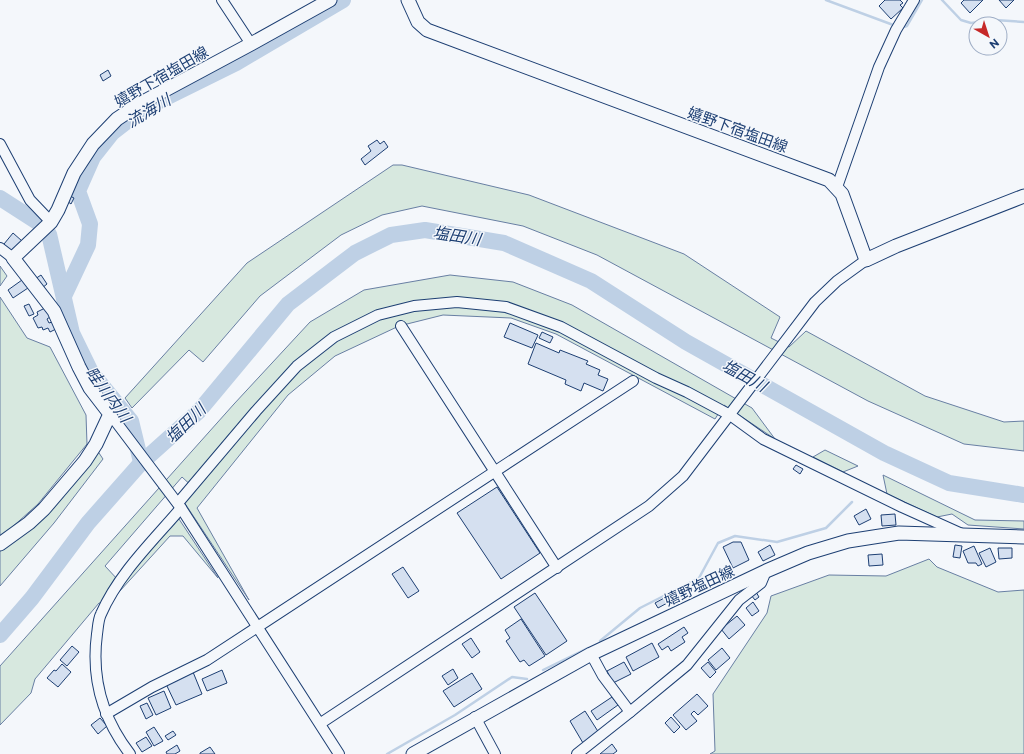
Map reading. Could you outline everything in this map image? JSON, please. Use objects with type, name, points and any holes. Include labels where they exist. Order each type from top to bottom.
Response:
[{"type":"main road","name":"嬉野下宿塩田線","points":[[13,258],[51,222],[58,210],[74,173],[93,144],[117,119],[140,103],[330,0]]},
{"type":"main road","name":"嬉野下宿塩田線","points":[[408,0],[418,22],[427,30],[829,180],[837,187]]},
{"type":"main road","points":[[837,187],[842,194],[866,260],[896,246],[1024,196]]},
{"type":"main road","points":[[0,544],[29,523],[44,509],[85,461],[96,444],[110,414],[90,388],[54,311],[13,258]]},
{"type":"main road","name":"嬉野塩田線","points":[[413,754],[476,717],[591,654],[766,571],[808,553],[848,541],[899,534],[964,534],[1024,537]]},
{"type":"street","points":[[222,0],[251,44]]},
{"type":"street","points":[[837,187],[879,67],[898,27],[914,0]]},
{"type":"street","points":[[0,144],[30,200],[51,222]]},
{"type":"street","points":[[0,248],[13,258]]},
{"type":"street","points":[[321,723],[649,506],[683,476],[815,302],[837,281],[866,260]]},
{"type":"street","points":[[130,754],[115,735],[106,714],[96,680],[96,643],[100,615],[122,575],[178,503],[256,411],[297,366],[334,337],[378,315],[414,306],[457,302],[506,307],[561,327],[656,378],[687,392],[730,415],[763,439],[902,507],[964,534]]},
{"type":"street","points":[[401,326],[557,568]]},
{"type":"street","points":[[106,714],[152,687],[207,660],[258,628],[633,381]]},
{"type":"street","points":[[110,414],[178,503],[340,754]]},
{"type":"street","points":[[577,754],[687,665],[739,600],[761,583],[766,571]]},
{"type":"street","points":[[591,654],[603,676],[630,712]]},
{"type":"street","points":[[476,717],[495,754]]},
{"type":"shaded area","points":[[393,165],[402,165],[529,195],[684,254],[780,317],[771,338],[789,347],[806,331],[925,396],[1004,422],[1024,421],[1024,451],[964,444],[868,401],[597,255],[523,226],[422,206],[382,215],[341,235],[260,296],[203,362],[189,350],[132,408],[125,398],[247,263]]},
{"type":"shaded area","points":[[0,266],[7,276],[0,286]]},
{"type":"shaded area","points":[[450,275],[513,282],[572,305],[752,408],[775,439],[724,405],[715,419],[556,334],[511,318],[443,315],[399,326],[335,356],[288,395],[197,508],[249,600],[184,502],[195,489],[182,477],[105,566],[119,581],[168,524],[179,519],[218,578],[183,536],[170,536],[109,603],[99,603],[35,679],[31,693],[0,725],[0,666],[234,404],[310,322],[364,290]]},
{"type":"shaded area","points":[[0,297],[27,338],[50,347],[86,415],[87,444],[38,504],[0,538]]},
{"type":"shaded area","points":[[97,450],[103,459],[54,523],[0,586],[0,550]]},
{"type":"shaded area","points":[[825,450],[858,466],[843,472],[813,457]]},
{"type":"shaded area","points":[[883,475],[975,520],[1024,521],[1024,529],[968,525],[952,514],[937,517],[887,494]]},
{"type":"shaded area","points":[[929,559],[937,567],[998,592],[1024,590],[1024,754],[710,754],[715,751],[713,694],[767,613],[771,596],[829,575],[886,576]]},
{"type":"building","points":[[885,0],[900,0],[903,3],[900,5],[903,8],[891,19],[879,6]]},
{"type":"building","points":[[964,0],[983,0],[970,13],[961,3]]},
{"type":"building","points":[[999,0],[1014,0],[1006,8]]},
{"type":"building","points":[[108,70],[111,76],[103,81],[100,75]]},
{"type":"building","points":[[377,140],[380,144],[384,141],[388,147],[365,165],[361,159],[371,151],[368,146]]},
{"type":"building","points":[[70,196],[74,198],[71,204],[67,201]]},
{"type":"building","points":[[13,233],[22,241],[12,252],[4,244]]},
{"type":"building","points":[[41,275],[47,284],[42,288],[35,279]]},
{"type":"building","points":[[22,280],[28,288],[13,298],[8,290]]},
{"type":"building","points":[[29,304],[34,314],[29,316],[24,306]]},
{"type":"building","points":[[45,308],[50,317],[47,319],[49,323],[52,322],[56,329],[50,332],[48,328],[43,330],[42,327],[38,328],[33,318],[38,315],[37,312]]},
{"type":"building","points":[[510,323],[538,335],[532,348],[504,337]]},
{"type":"building","points":[[542,332],[553,337],[550,343],[539,338]]},
{"type":"building","points":[[536,343],[559,353],[560,350],[588,361],[586,364],[600,370],[598,375],[608,379],[603,391],[584,383],[581,391],[565,384],[566,380],[528,364]]},
{"type":"building","points":[[796,465],[803,469],[800,474],[793,469]]},
{"type":"building","points":[[497,487],[540,553],[501,579],[457,513]]},
{"type":"building","points":[[866,509],[871,519],[859,525],[854,516]]},
{"type":"building","points":[[895,514],[896,525],[882,526],[881,515]]},
{"type":"building","points":[[733,542],[741,542],[749,560],[733,568],[723,547]]},
{"type":"building","points":[[770,545],[775,555],[763,561],[758,552]]},
{"type":"building","points":[[955,545],[962,546],[960,558],[953,557]]},
{"type":"building","points":[[974,546],[982,564],[978,566],[976,563],[968,563],[963,551]]},
{"type":"building","points":[[990,548],[996,562],[986,567],[979,553]]},
{"type":"building","points":[[998,548],[1012,548],[1012,558],[999,559]]},
{"type":"building","points":[[882,554],[883,565],[869,566],[868,555]]},
{"type":"building","points":[[403,567],[419,591],[408,598],[392,574]]},
{"type":"building","points":[[756,592],[759,597],[755,600],[751,595]]},
{"type":"building","points":[[535,593],[567,641],[546,655],[514,607]]},
{"type":"building","points":[[666,597],[669,602],[658,608],[655,603]]},
{"type":"building","points":[[753,602],[759,611],[752,616],[746,608]]},
{"type":"building","points":[[737,616],[745,625],[729,639],[721,629]]},
{"type":"building","points":[[521,619],[545,656],[529,666],[524,660],[520,662],[506,641],[510,638],[505,630]]},
{"type":"building","points":[[684,627],[688,633],[682,637],[685,642],[671,651],[668,646],[662,650],[658,644]]},
{"type":"building","points":[[471,638],[480,652],[472,658],[462,644]]},
{"type":"building","points":[[652,643],[659,657],[633,671],[626,657]]},
{"type":"building","points":[[72,646],[79,652],[67,666],[60,660]]},
{"type":"building","points":[[722,648],[730,658],[716,670],[708,660]]},
{"type":"building","points":[[624,662],[631,674],[613,683],[607,671]]},
{"type":"building","points":[[708,662],[716,672],[710,678],[701,668]]},
{"type":"building","points":[[62,664],[71,672],[58,687],[47,678]]},
{"type":"building","points":[[453,669],[458,678],[448,685],[442,676]]},
{"type":"building","points":[[222,670],[227,683],[207,691],[202,679]]},
{"type":"building","points":[[193,672],[202,694],[176,705],[166,684]]},
{"type":"building","points":[[472,673],[482,689],[454,707],[443,691]]},
{"type":"building","points":[[164,691],[171,708],[156,715],[148,698]]},
{"type":"building","points":[[697,694],[708,706],[698,715],[694,711],[691,714],[697,721],[686,730],[673,715]]},
{"type":"building","points":[[612,697],[618,705],[597,720],[591,711]]},
{"type":"building","points":[[147,703],[153,715],[146,719],[140,706]]},
{"type":"building","points":[[585,711],[599,733],[583,743],[570,721]]},
{"type":"building","points":[[671,717],[680,727],[674,733],[665,723]]},
{"type":"building","points":[[100,718],[107,726],[98,734],[91,725]]},
{"type":"building","points":[[154,727],[163,741],[154,746],[146,732]]},
{"type":"building","points":[[173,731],[176,735],[168,740],[165,736]]},
{"type":"building","points":[[146,737],[152,746],[142,752],[136,743]]},
{"type":"building","points":[[612,744],[617,751],[613,754],[600,754]]},
{"type":"building","points":[[177,745],[180,751],[175,754],[167,754],[166,752]]},
{"type":"building","points":[[210,747],[215,754],[200,754],[200,753]]},
{"type":"waterway","name":"流海川","points":[[64,296],[88,245],[90,224],[78,191],[93,157],[112,133],[143,109],[236,63],[343,0]]},
{"type":"waterway","points":[[826,0],[896,26]]},
{"type":"waterway","points":[[900,28],[907,26],[922,0]]},
{"type":"waterway","points":[[942,0],[961,20],[971,23],[995,20],[1024,22]]},
{"type":"waterway","name":"畦川内川","points":[[0,198],[42,225]]},
{"type":"waterway","name":"塩田川","points":[[0,635],[32,598],[88,523],[141,463],[199,411],[288,304],[355,253],[391,235],[425,230],[504,243],[591,281],[686,342],[884,453],[949,483],[1024,495]]},
{"type":"waterway","name":"畦川内川","points":[[49,234],[72,333],[91,372],[131,421],[141,462]]},
{"type":"waterway","points":[[600,641],[640,608],[699,578],[718,543],[735,536],[777,542],[826,528],[852,502]]},
{"type":"waterway","points":[[543,670],[588,648]]},
{"type":"waterway","points":[[387,754],[455,715],[512,677],[527,679]]}]
